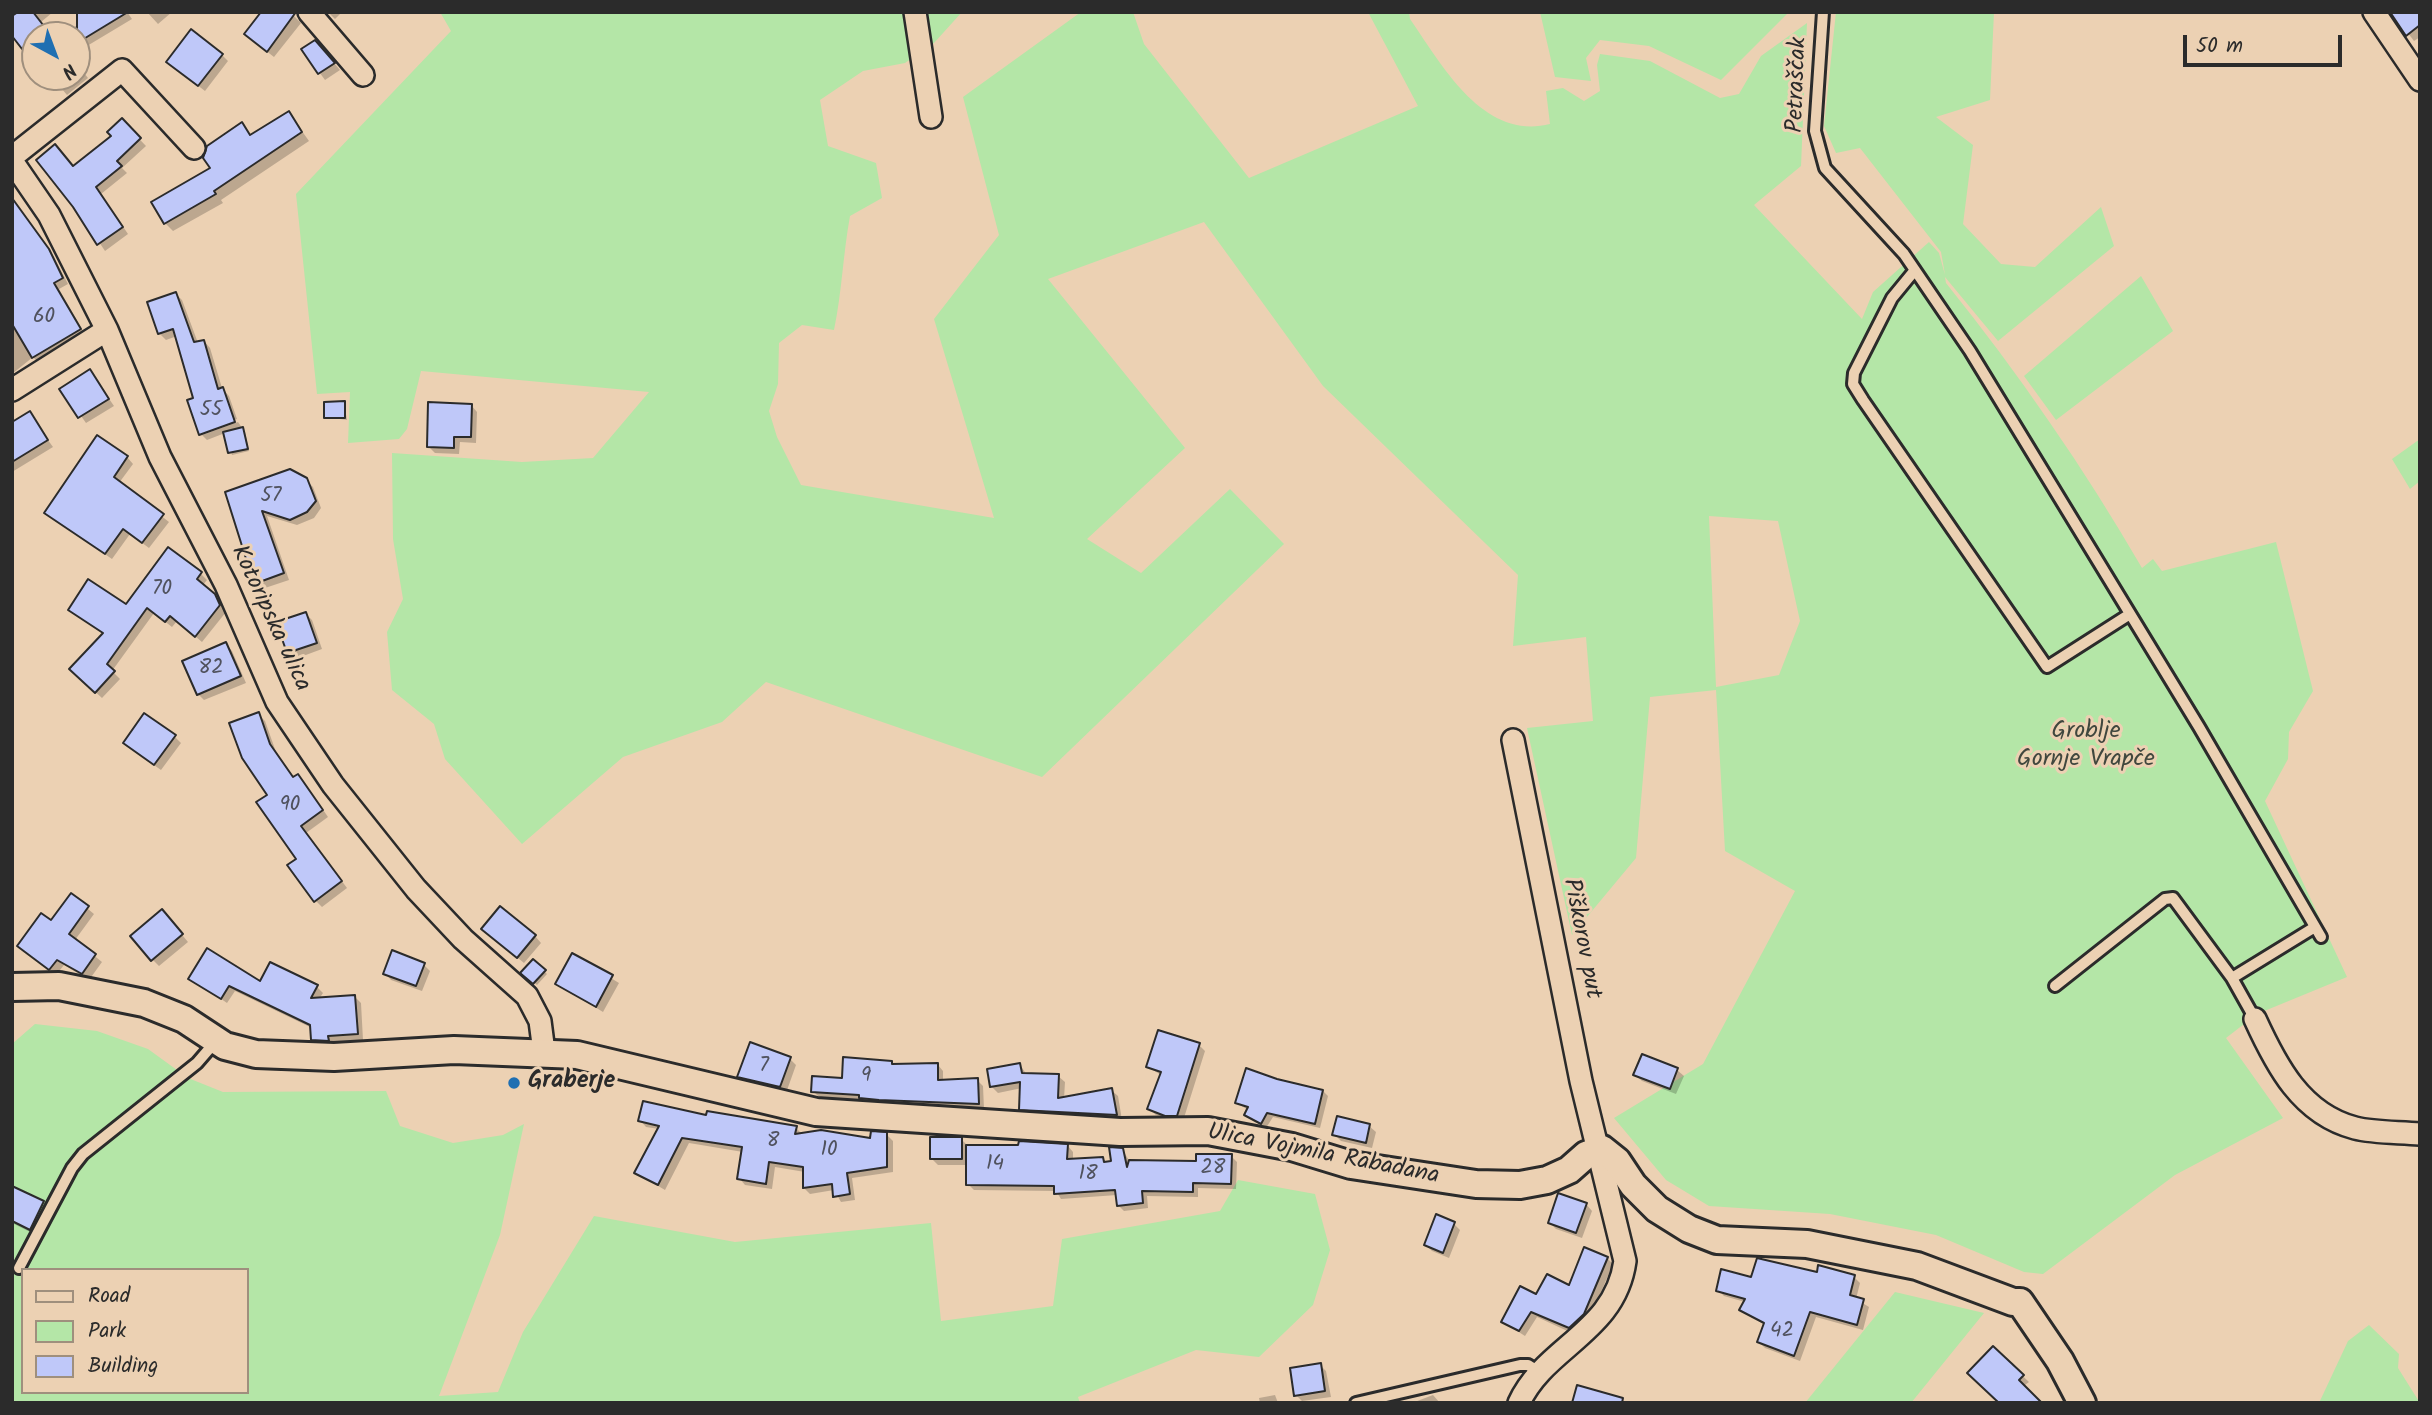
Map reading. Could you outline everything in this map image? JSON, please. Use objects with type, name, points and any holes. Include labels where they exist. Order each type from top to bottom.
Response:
[{"type":"street","points":[[309,12],[363,75]]},
{"type":"street","points":[[915,12],[931,117]]},
{"type":"street","points":[[2375,12],[2420,80]]},
{"type":"street","name":"Kotoripska ulica","points":[[194,148],[122,70],[12,159],[49,215],[107,330],[160,457],[226,585],[277,702],[333,785],[416,889],[463,939],[527,996],[540,1021],[544,1052]]},
{"type":"street","points":[[12,390],[107,330]]},
{"type":"street","name":"Piškorov put","points":[[1513,740],[1597,1149],[1624,1250],[1623,1280],[1601,1316],[1578,1341],[1539,1372],[1519,1403]]},
{"type":"street","points":[[12,987],[60,986],[134,1000],[184,1020],[216,1041],[239,1051],[281,1056],[334,1057],[419,1051],[544,1052]]},
{"type":"street","points":[[2255,1019],[2273,1058],[2287,1079],[2312,1106],[2331,1119],[2355,1128],[2420,1134]]},
{"type":"street","name":"Ulica Vojmila Rabadana","points":[[544,1052],[610,1062],[816,1112],[1120,1132],[1208,1131],[1292,1147],[1351,1165],[1476,1184],[1520,1185],[1546,1181],[1569,1170],[1597,1149]]},
{"type":"street","points":[[1597,1149],[1610,1153],[1657,1209],[1689,1229],[1717,1240],[1807,1244],[1917,1266],[2013,1302],[2020,1301],[2060,1361],[2082,1403]]},
{"type":"lane","name":"Petraščak","points":[[1823,12],[1815,122],[1825,169],[1916,270],[2021,432],[2318,932],[2232,978]]},
{"type":"lane","points":[[1916,270],[1892,298],[1854,373],[1853,383],[1863,400],[2047,667],[2130,614]]},
{"type":"lane","points":[[2055,986],[2165,899],[2173,898],[2232,978],[2255,1019]]},
{"type":"lane","points":[[19,1268],[72,1168],[83,1154],[197,1062],[216,1041]]},
{"type":"lane","points":[[1356,1403],[1520,1365],[1528,1365],[1539,1372]]},
{"type":"green space","name":"Groblje Gornje Vrapče","points":[[440,12],[962,12],[934,43],[905,63],[863,71],[820,100],[828,146],[876,163],[882,198],[850,216],[834,330],[802,325],[779,343],[778,384],[769,411],[777,437],[801,485],[994,518],[934,319],[999,235],[963,97],[1081,12],[1133,12],[1144,44],[1249,178],[1418,106],[1368,12],[1409,12],[1410,19],[1436,57],[1467,95],[1504,121],[1526,126],[1550,124],[1546,91],[1563,88],[1584,101],[1600,91],[1597,65],[1600,54],[1650,61],[1720,98],[1739,94],[1761,56],[1807,23],[1801,166],[1754,205],[1862,319],[1873,292],[1929,242],[1939,253],[1945,275],[1941,252],[1860,148],[1836,153],[1824,126],[1836,12],[1994,12],[1990,100],[1936,117],[1973,145],[1963,224],[2001,264],[2035,267],[2101,207],[2114,246],[1998,341],[1945,277],[1946,283],[2050,422],[2142,568],[2153,559],[2162,571],[2276,542],[2313,691],[2289,732],[2288,759],[2265,801],[2347,977],[2257,1014],[2226,1038],[2283,1118],[2175,1175],[2043,1274],[2024,1272],[1936,1235],[1830,1214],[1709,1206],[1666,1180],[1614,1118],[1703,1064],[1795,891],[1725,851],[1716,690],[1650,697],[1636,858],[1572,935],[1527,728],[1593,721],[1586,637],[1513,646],[1518,575],[1323,386],[1204,222],[1048,279],[1185,448],[1087,539],[1141,573],[1230,489],[1284,544],[1042,777],[766,682],[722,722],[623,757],[522,844],[445,759],[434,724],[392,690],[387,632],[403,599],[393,539],[392,453],[522,462],[593,458],[649,392],[421,371],[407,429],[399,439],[348,443],[350,392],[317,394],[296,194],[451,31]],"holes":[[[1709,516],[1778,521],[1800,621],[1779,675],[1716,687]]]},
{"type":"green space","points":[[1540,12],[1789,12],[1721,80],[1649,46],[1600,40],[1586,58],[1591,81],[1555,77]]},
{"type":"green space","points":[[2141,276],[2173,331],[2056,420],[2024,376]]},
{"type":"green space","points":[[2420,439],[2420,481],[2410,489],[2392,459]]},
{"type":"green space","points":[[35,1024],[97,1031],[148,1049],[188,1078],[223,1092],[386,1091],[400,1126],[453,1143],[503,1135],[524,1124],[500,1235],[439,1396],[498,1392],[523,1332],[594,1216],[735,1242],[931,1223],[941,1321],[1053,1306],[1062,1239],[1220,1211],[1238,1180],[1315,1194],[1330,1250],[1313,1305],[1259,1357],[1196,1350],[1078,1397],[1080,1403],[12,1403],[12,1044]]},
{"type":"green space","points":[[1895,1292],[1984,1313],[1911,1403],[1805,1403]]},
{"type":"green space","points":[[2369,1325],[2399,1354],[2398,1368],[2420,1403],[2319,1403],[2348,1341]]},
{"type":"building","points":[[18,12],[33,12],[40,21],[21,21],[21,48],[12,36],[12,16]]},
{"type":"building","points":[[77,12],[128,12],[91,34],[91,21],[77,21]]},
{"type":"building","points":[[261,12],[296,12],[267,52],[244,34]]},
{"type":"building","points":[[2390,12],[2420,12],[2420,25],[2406,36]]},
{"type":"building","points":[[191,29],[223,54],[198,86],[166,62]]},
{"type":"building","points":[[315,40],[335,63],[318,74],[301,49]]},
{"type":"building","points":[[289,111],[302,132],[214,191],[216,194],[164,224],[151,202],[210,168],[203,158],[207,146],[242,122],[250,135]]},
{"type":"building","points":[[122,118],[141,138],[117,161],[122,166],[96,187],[123,227],[97,245],[73,207],[36,160],[55,144],[73,166],[111,136],[107,132]]},
{"type":"building","points":[[12,198],[49,249],[63,278],[54,283],[81,329],[32,358],[12,324]]},
{"type":"building","points":[[176,292],[194,342],[204,340],[218,389],[223,387],[235,422],[199,435],[187,400],[193,398],[173,329],[158,334],[147,302]]},
{"type":"building","points":[[90,369],[109,399],[78,418],[59,389]]},
{"type":"building","points":[[345,401],[345,418],[324,418],[324,402]]},
{"type":"building","points":[[428,402],[472,404],[471,437],[454,437],[454,448],[427,447]]},
{"type":"building","points":[[30,411],[48,440],[12,462],[12,422]]},
{"type":"building","points":[[243,427],[248,449],[228,453],[223,432]]},
{"type":"building","points":[[97,435],[128,456],[114,477],[164,514],[142,543],[123,529],[105,554],[44,513]]},
{"type":"building","points":[[290,469],[307,478],[316,501],[307,512],[290,520],[262,511],[284,573],[254,584],[225,492]]},
{"type":"building","points":[[168,547],[202,572],[197,579],[215,594],[220,605],[195,637],[170,616],[165,622],[147,608],[107,664],[115,671],[95,693],[69,669],[103,633],[68,610],[88,579],[126,604]]},
{"type":"building","points":[[306,612],[317,643],[287,653],[276,622]]},
{"type":"building","points":[[226,642],[241,676],[197,695],[182,661]]},
{"type":"building","points":[[259,712],[270,744],[293,777],[298,774],[323,810],[301,826],[342,881],[314,902],[287,865],[296,859],[256,802],[267,795],[242,758],[229,723]]},
{"type":"building","points":[[144,713],[176,735],[154,765],[123,743]]},
{"type":"building","points":[[71,893],[89,906],[69,934],[96,954],[82,974],[57,960],[49,970],[17,946],[41,913],[51,920]]},
{"type":"building","points":[[500,906],[536,935],[517,958],[481,929]]},
{"type":"building","points":[[162,909],[183,934],[151,961],[130,936]]},
{"type":"building","points":[[207,948],[260,981],[270,962],[318,985],[311,998],[355,995],[358,1034],[328,1036],[329,1041],[311,1040],[310,1025],[229,986],[221,999],[188,979]]},
{"type":"building","points":[[392,950],[425,963],[416,986],[383,974]]},
{"type":"building","points":[[572,953],[613,975],[596,1007],[555,984]]},
{"type":"building","points":[[533,959],[546,970],[533,984],[520,973]]},
{"type":"building","points":[[1158,1030],[1200,1043],[1177,1116],[1165,1116],[1147,1109],[1161,1072],[1146,1067]]},
{"type":"building","points":[[750,1042],[791,1057],[780,1087],[737,1077]]},
{"type":"building","points":[[1642,1054],[1678,1068],[1670,1089],[1633,1075]]},
{"type":"building","points":[[843,1057],[892,1061],[892,1064],[938,1063],[938,1080],[978,1078],[979,1104],[879,1100],[859,1098],[859,1095],[811,1092],[812,1076],[842,1078]]},
{"type":"building","points":[[1020,1063],[1022,1073],[1059,1074],[1058,1098],[1112,1088],[1117,1115],[1019,1110],[1020,1082],[990,1087],[987,1069]]},
{"type":"building","points":[[1246,1068],[1323,1090],[1315,1124],[1267,1113],[1261,1124],[1244,1115],[1248,1107],[1235,1103]]},
{"type":"building","points":[[643,1101],[706,1115],[707,1111],[797,1126],[795,1134],[821,1130],[870,1138],[871,1131],[887,1132],[887,1167],[847,1173],[850,1194],[833,1197],[832,1184],[803,1188],[803,1167],[769,1162],[766,1184],[737,1179],[742,1147],[682,1138],[658,1185],[634,1173],[659,1126],[638,1121]]},
{"type":"building","points":[[1337,1116],[1370,1124],[1366,1143],[1332,1135]]},
{"type":"building","points":[[930,1137],[962,1137],[962,1159],[930,1159]]},
{"type":"building","points":[[1019,1141],[1068,1144],[1067,1159],[1103,1157],[1104,1162],[1111,1161],[1109,1147],[1123,1148],[1127,1167],[1129,1160],[1196,1161],[1196,1154],[1232,1154],[1231,1184],[1193,1183],[1193,1192],[1142,1191],[1143,1203],[1117,1206],[1115,1190],[1054,1194],[1054,1186],[966,1185],[966,1145],[1018,1145]]},
{"type":"building","points":[[12,1186],[44,1201],[30,1230],[12,1221]]},
{"type":"building","points":[[1558,1193],[1587,1203],[1576,1233],[1548,1223]]},
{"type":"building","points":[[1436,1214],[1455,1222],[1443,1253],[1424,1245]]},
{"type":"building","points":[[1584,1247],[1608,1257],[1584,1314],[1569,1328],[1531,1312],[1519,1331],[1501,1322],[1520,1286],[1536,1294],[1547,1274],[1569,1285]]},
{"type":"building","points":[[1757,1258],[1817,1272],[1818,1265],[1855,1275],[1850,1295],[1864,1299],[1857,1325],[1810,1312],[1794,1356],[1757,1342],[1764,1323],[1739,1310],[1745,1299],[1716,1291],[1721,1269],[1751,1277]]},
{"type":"building","points":[[1993,1346],[2024,1375],[2019,1380],[2042,1403],[1999,1403],[1967,1373]]},
{"type":"building","points":[[1321,1363],[1325,1391],[1294,1396],[1290,1368]]},
{"type":"building","points":[[1577,1385],[1623,1398],[1622,1403],[1572,1403]]},
{"type":"place","name":"Graberje","points":[[514,1083]]}]
